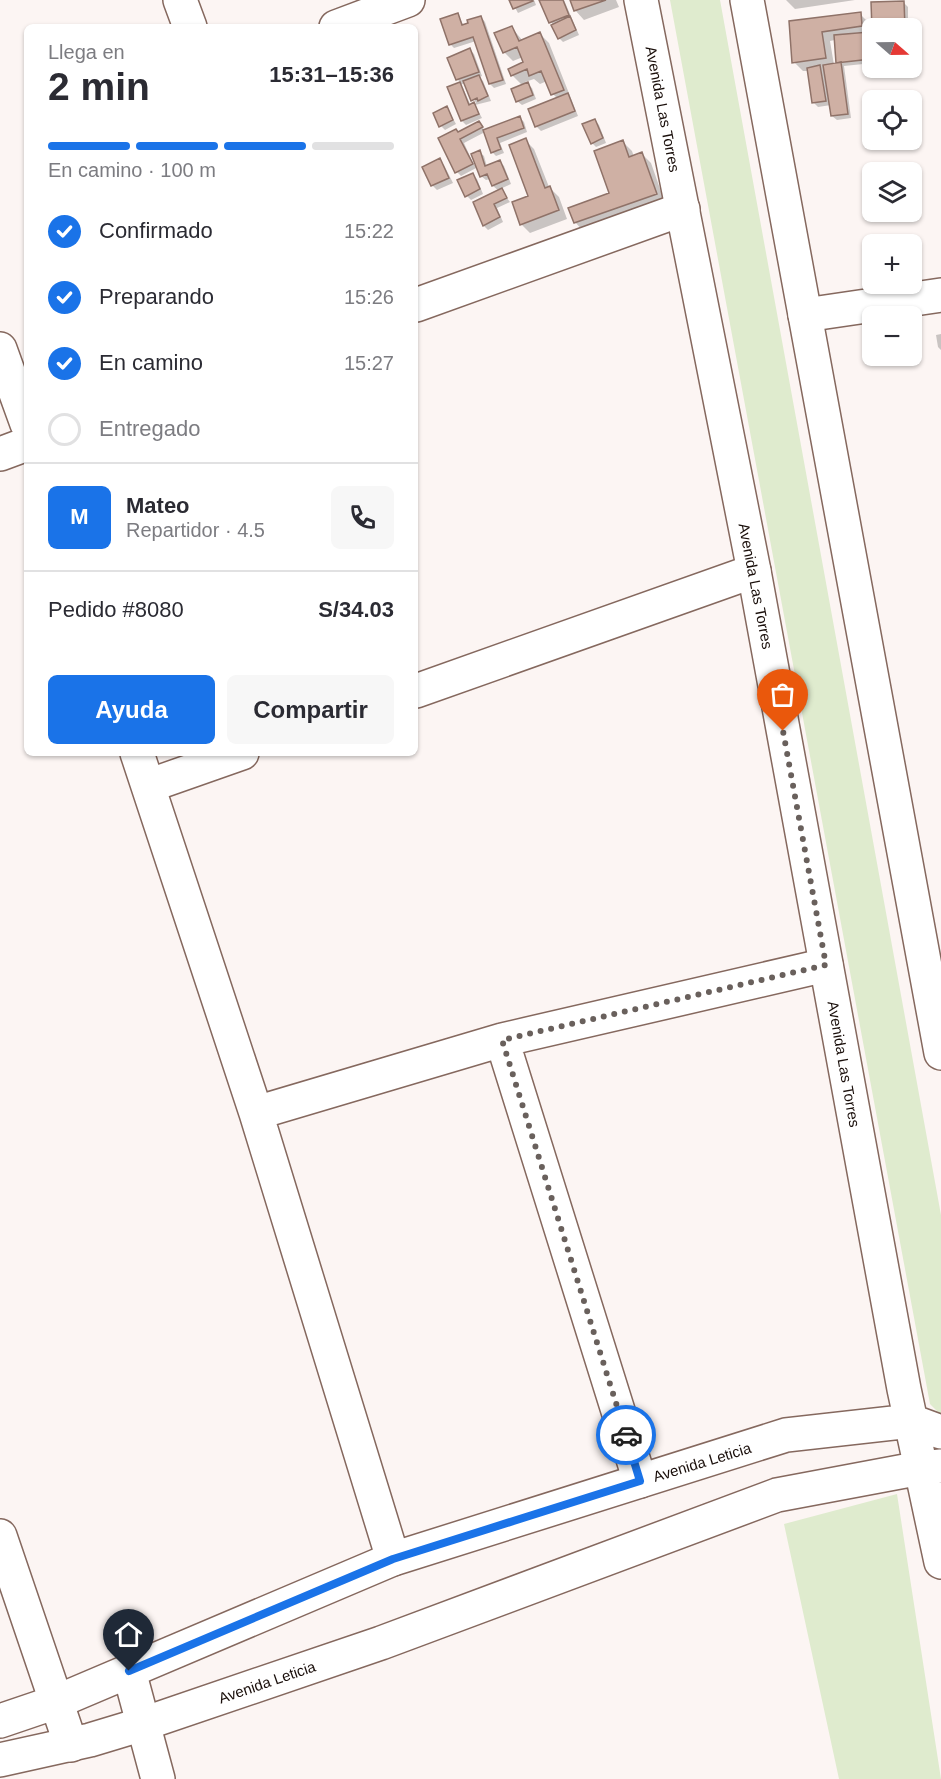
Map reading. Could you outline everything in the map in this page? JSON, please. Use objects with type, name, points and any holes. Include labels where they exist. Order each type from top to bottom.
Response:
[{"type":"street","points":[[180,0],[189,24]]},
{"type":"street","points":[[344,24],[408,0]]},
{"type":"street","name":"Avenida Las Torres","points":[[641,0],[754,571],[826,965],[926,1426],[941,1562]]},
{"type":"street","points":[[747,0],[805,315],[931,946],[941,1053]]},
{"type":"street","points":[[418,304],[683,209]]},
{"type":"street","points":[[805,315],[941,295]]},
{"type":"street","points":[[0,349],[24,416]]},
{"type":"street","points":[[0,454],[24,445]]},
{"type":"street","points":[[418,691],[754,571]]},
{"type":"street","points":[[138,756],[256,1113],[393,1559]]},
{"type":"street","points":[[148,786],[233,756]]},
{"type":"street","points":[[256,1113],[502,1040],[826,965]]},
{"type":"street","points":[[502,1040],[640,1481]]},
{"type":"street","name":"Avenida Leticia","points":[[0,1721],[56,1702],[393,1559],[786,1435],[926,1426]]},
{"type":"street","name":"Avenida Leticia","points":[[0,1760],[71,1745],[143,1724],[381,1643],[777,1495],[931,1467]]},
{"type":"street","points":[[0,1536],[71,1745]]},
{"type":"street","points":[[129,1671],[159,1779]]},
{"type":"green space","points":[[670,0],[720,0],[941,1215],[941,1415],[930,1404]]},
{"type":"green space","points":[[897,1494],[941,1779],[839,1779],[784,1524]]},
{"type":"building","points":[[509,0],[532,0],[533,1],[513,9]]},
{"type":"building","points":[[539,0],[563,0],[569,15],[549,23]]},
{"type":"building","points":[[570,0],[606,0],[574,11]]},
{"type":"building","points":[[904,1],[905,18],[872,18],[871,2]]},
{"type":"building","points":[[861,12],[862,26],[822,32],[826,58],[792,63],[789,21]]},
{"type":"building","points":[[458,13],[462,25],[468,23],[467,20],[481,16],[503,80],[489,84],[473,37],[449,45],[440,19]]},
{"type":"building","points":[[570,16],[576,30],[558,39],[551,25]]},
{"type":"building","points":[[512,26],[519,41],[540,32],[564,90],[551,95],[541,71],[529,76],[527,69],[511,76],[508,69],[523,62],[517,47],[503,53],[494,33]]},
{"type":"building","points":[[862,33],[862,60],[836,63],[834,35]]},
{"type":"building","points":[[470,48],[479,72],[456,80],[447,58]]},
{"type":"building","points":[[841,62],[848,114],[831,116],[823,65]]},
{"type":"building","points":[[820,65],[826,101],[812,103],[807,68]]},
{"type":"building","points":[[479,75],[488,96],[478,101],[477,98],[471,101],[463,81]]},
{"type":"building","points":[[460,82],[469,105],[474,102],[479,114],[461,121],[447,87]]},
{"type":"building","points":[[528,82],[533,95],[516,102],[511,89]]},
{"type":"building","points":[[568,93],[575,111],[535,127],[528,109]]},
{"type":"building","points":[[447,106],[453,120],[439,127],[433,113]]},
{"type":"building","points":[[520,116],[524,128],[497,138],[501,149],[491,153],[483,130]]},
{"type":"building","points":[[595,119],[603,138],[591,144],[582,124]]},
{"type":"building","points":[[479,121],[483,127],[460,139],[473,164],[455,173],[438,138],[456,129],[458,132]]},
{"type":"building","points":[[526,138],[545,188],[550,186],[559,210],[520,225],[512,202],[528,196],[509,145]]},
{"type":"building","points":[[623,140],[629,157],[642,152],[657,194],[574,223],[568,208],[609,193],[594,151]]},
{"type":"building","points":[[480,150],[485,166],[500,160],[508,179],[492,186],[487,174],[480,177],[471,154]]},
{"type":"building","points":[[440,158],[449,178],[431,186],[422,167]]},
{"type":"building","points":[[473,173],[480,189],[465,197],[457,180]]},
{"type":"building","points":[[502,188],[507,198],[494,204],[500,217],[483,226],[473,202]]},
{"type":"way so far","points":[[626,1435],[502,1040],[826,965],[783,731]]},
{"type":"route","points":[[129,1671],[393,1559],[640,1481],[626,1435]]}]
